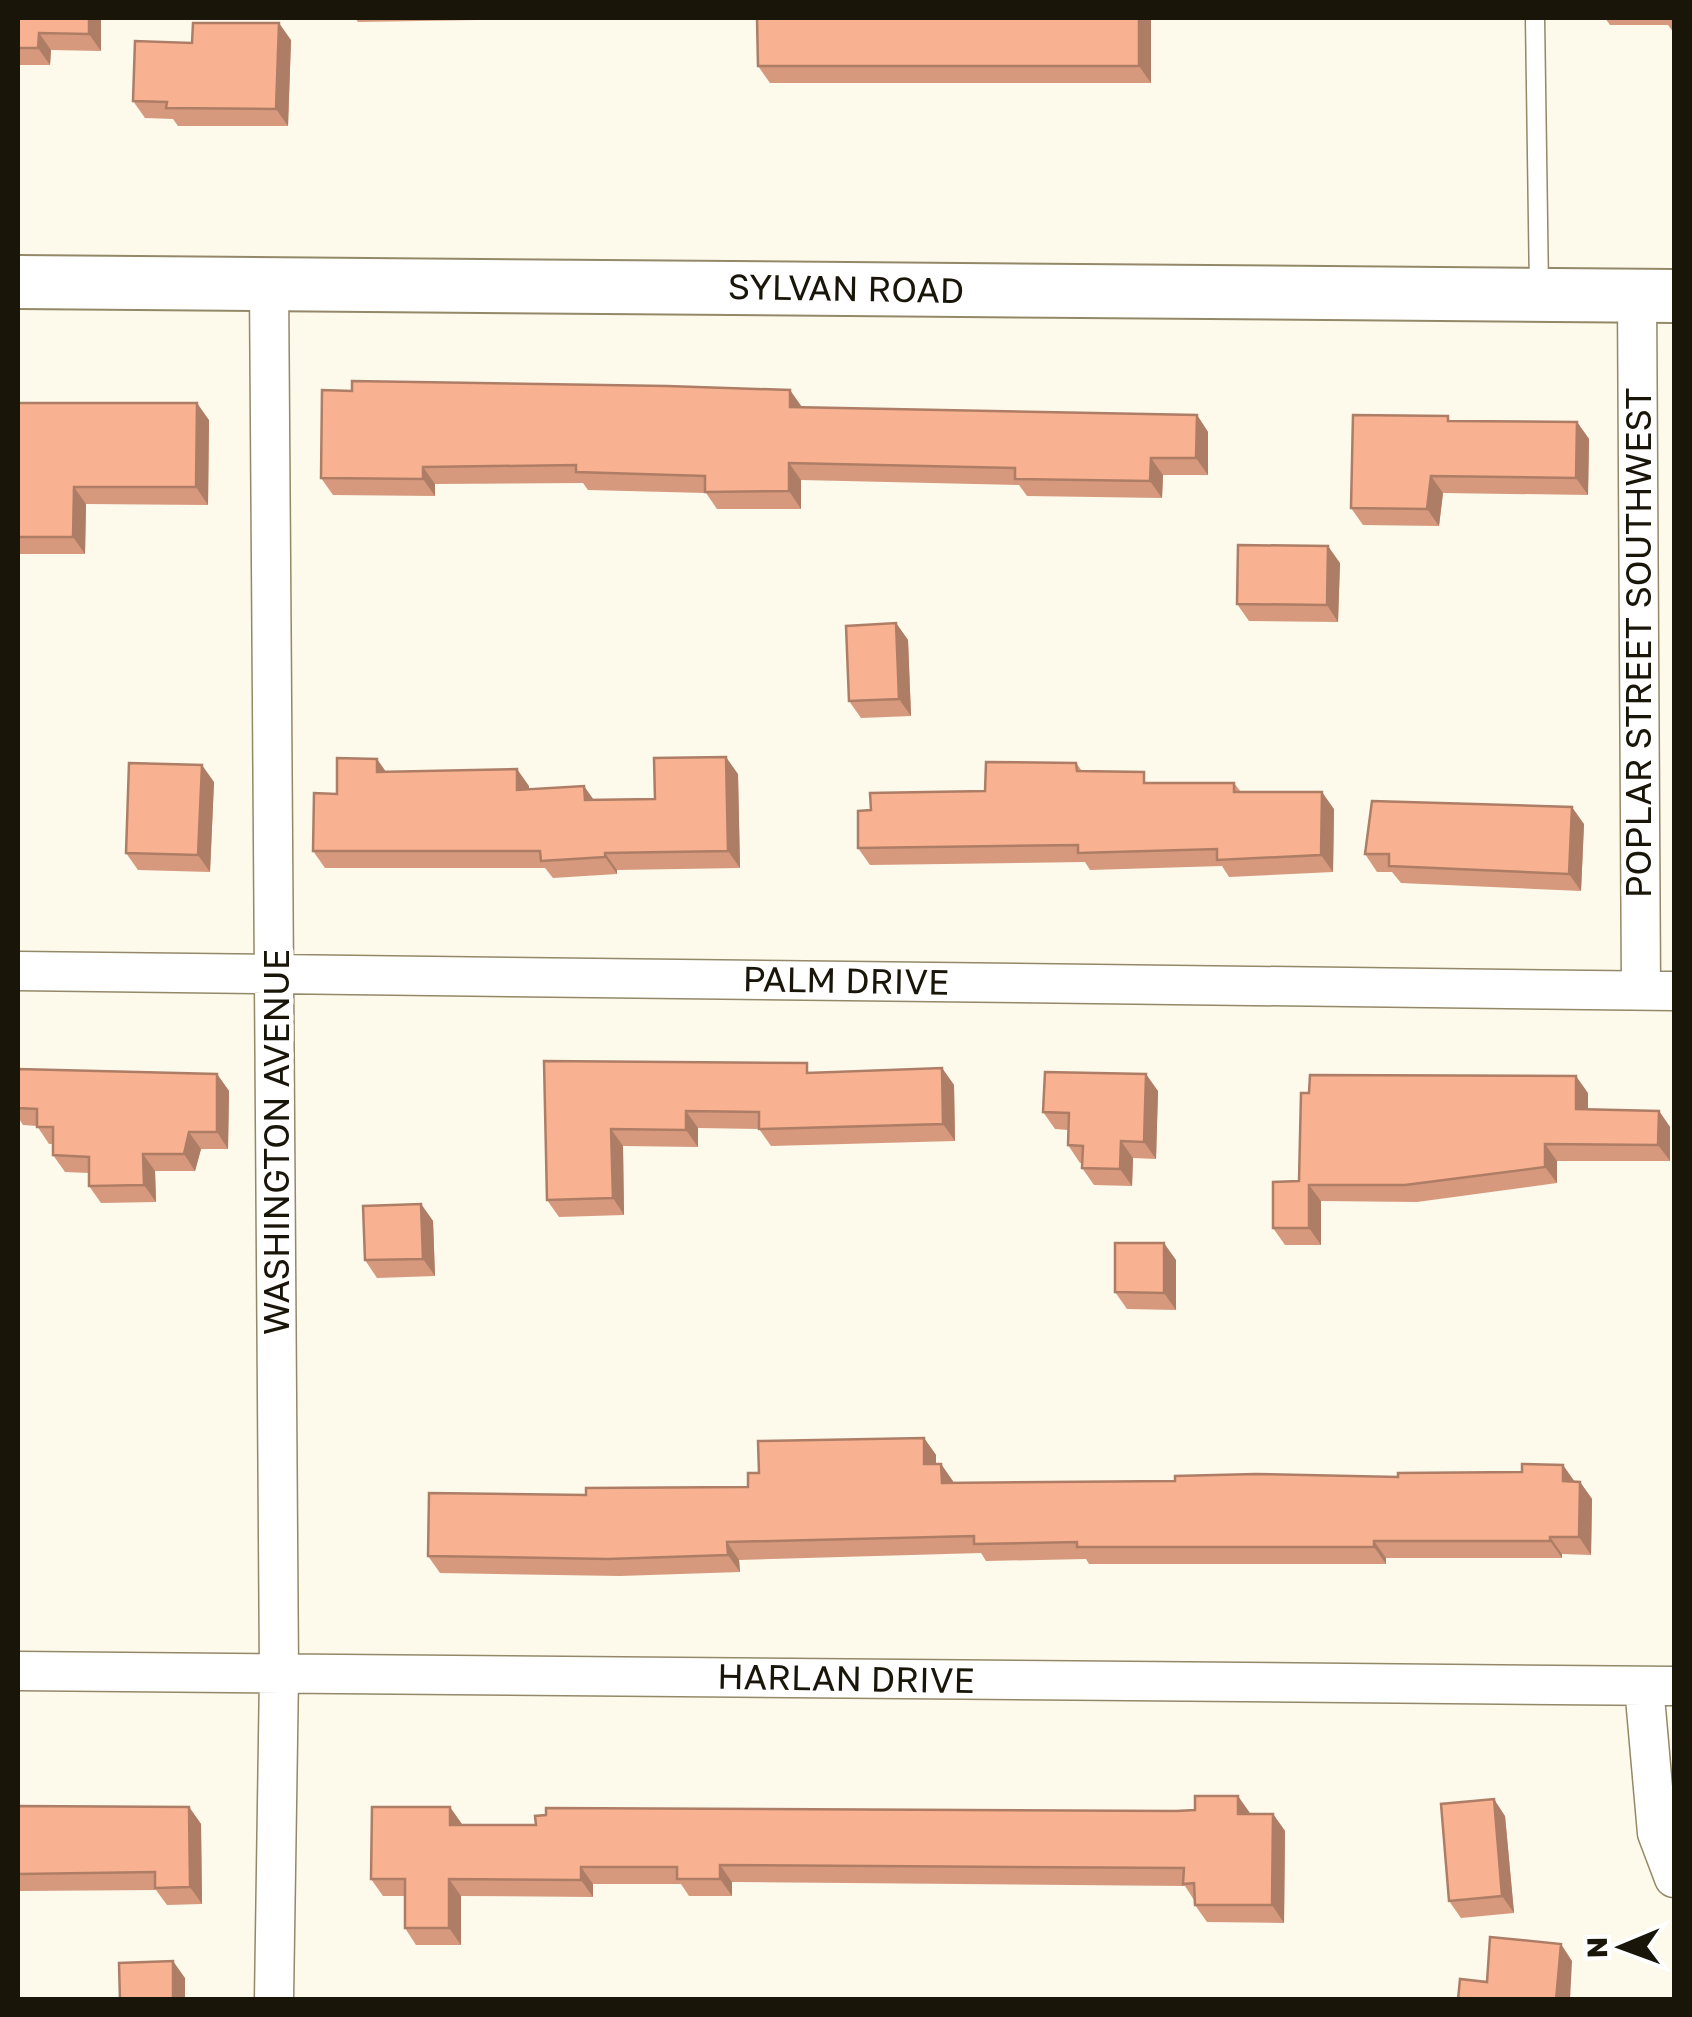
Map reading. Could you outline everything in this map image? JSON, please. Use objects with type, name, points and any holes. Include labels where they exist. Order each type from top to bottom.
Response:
[{"type":"main road","name":"SYLVAN ROAD","points":[[18,282],[1656,296]]},
{"type":"street","name":"WASHINGTON AVENUE","points":[[268,284],[279,1674],[274,2000]]},
{"type":"street","name":"POPLAR STREET SOUTHWEST","points":[[1656,296],[1658,991]]},
{"type":"street","name":"PALM DRIVE","points":[[18,971],[1658,991]]},
{"type":"street","name":"HARLAN DRIVE","points":[[18,1671],[1659,1686]]},
{"type":"street","points":[[1659,1686],[1657,1833],[1674,1878]]},
{"type":"lane","points":[[1536,18],[1540,295]]},
{"type":"building","points":[[18,18],[89,18],[89,34],[39,33],[38,48],[18,48]]},
{"type":"building","points":[[757,18],[1139,18],[1139,66],[758,66]]},
{"type":"building","points":[[193,23],[279,23],[276,109],[166,108],[167,102],[133,101],[135,41],[192,43]]},
{"type":"building","points":[[352,381],[790,390],[790,407],[1197,415],[1196,458],[1151,458],[1150,481],[1015,479],[1015,468],[789,463],[789,491],[705,492],[705,476],[576,472],[576,465],[423,467],[423,479],[321,478],[322,390],[352,391]]},
{"type":"building","points":[[18,403],[197,403],[196,487],[74,487],[73,537],[18,537]]},
{"type":"building","points":[[1353,415],[1448,416],[1448,421],[1577,422],[1576,478],[1431,476],[1427,509],[1351,508]]},
{"type":"building","points":[[1238,545],[1328,546],[1327,605],[1237,604]]},
{"type":"building","points":[[896,623],[899,699],[849,701],[846,626]]},
{"type":"building","points":[[726,757],[728,851],[605,853],[605,857],[541,861],[540,851],[313,851],[314,793],[337,794],[337,758],[377,759],[377,772],[517,769],[517,790],[584,786],[585,800],[655,799],[654,758]]},
{"type":"building","points":[[986,762],[1076,763],[1077,771],[1144,772],[1144,783],[1234,783],[1234,792],[1322,792],[1321,855],[1217,860],[1217,849],[1078,853],[1078,845],[858,848],[858,811],[871,810],[870,793],[985,791]]},
{"type":"building","points":[[129,763],[202,765],[198,855],[126,853]]},
{"type":"building","points":[[1372,801],[1572,807],[1569,874],[1389,866],[1389,854],[1365,854]]},
{"type":"building","points":[[544,1061],[807,1063],[807,1073],[942,1068],[943,1124],[759,1129],[759,1112],[686,1111],[686,1130],[611,1129],[613,1198],[547,1200]]},
{"type":"building","points":[[18,1069],[217,1074],[217,1132],[189,1132],[184,1154],[143,1154],[144,1185],[89,1186],[89,1157],[53,1155],[53,1127],[37,1127],[37,1109],[18,1108]]},
{"type":"building","points":[[1045,1072],[1146,1074],[1144,1142],[1121,1141],[1120,1169],[1082,1168],[1083,1146],[1068,1145],[1069,1113],[1043,1112]]},
{"type":"building","points":[[1310,1075],[1576,1076],[1576,1109],[1659,1111],[1658,1145],[1545,1144],[1545,1167],[1405,1185],[1309,1185],[1309,1228],[1273,1228],[1273,1182],[1299,1181],[1301,1093],[1309,1093]]},
{"type":"building","points":[[421,1204],[423,1259],[365,1260],[363,1206]]},
{"type":"building","points":[[1115,1243],[1164,1243],[1164,1293],[1115,1292]]},
{"type":"building","points":[[924,1438],[924,1464],[941,1464],[942,1483],[1175,1481],[1175,1476],[1256,1474],[1398,1477],[1398,1473],[1522,1472],[1522,1464],[1563,1465],[1563,1481],[1580,1482],[1579,1537],[1550,1537],[1550,1541],[1374,1541],[1374,1547],[1077,1547],[1077,1542],[974,1544],[974,1536],[727,1542],[728,1555],[608,1559],[428,1556],[429,1493],[586,1495],[586,1488],[748,1487],[748,1473],[759,1473],[758,1441]]},
{"type":"building","points":[[1195,1796],[1238,1796],[1238,1814],[1273,1814],[1272,1905],[1195,1905],[1194,1883],[1183,1884],[1184,1868],[720,1865],[720,1879],[677,1879],[677,1867],[581,1867],[581,1880],[449,1879],[449,1928],[405,1928],[405,1879],[371,1879],[372,1807],[450,1807],[450,1825],[536,1825],[535,1816],[546,1815],[546,1808],[1176,1811],[1195,1810]]},
{"type":"building","points":[[1494,1799],[1502,1896],[1449,1901],[1441,1804]]},
{"type":"building","points":[[18,1806],[189,1807],[190,1887],[155,1888],[155,1872],[18,1874]]},
{"type":"building","points":[[1490,1937],[1561,1944],[1556,2000],[1458,2000],[1460,1979],[1487,1982]]},
{"type":"building","points":[[173,1961],[173,2000],[120,2000],[119,1963]]}]
